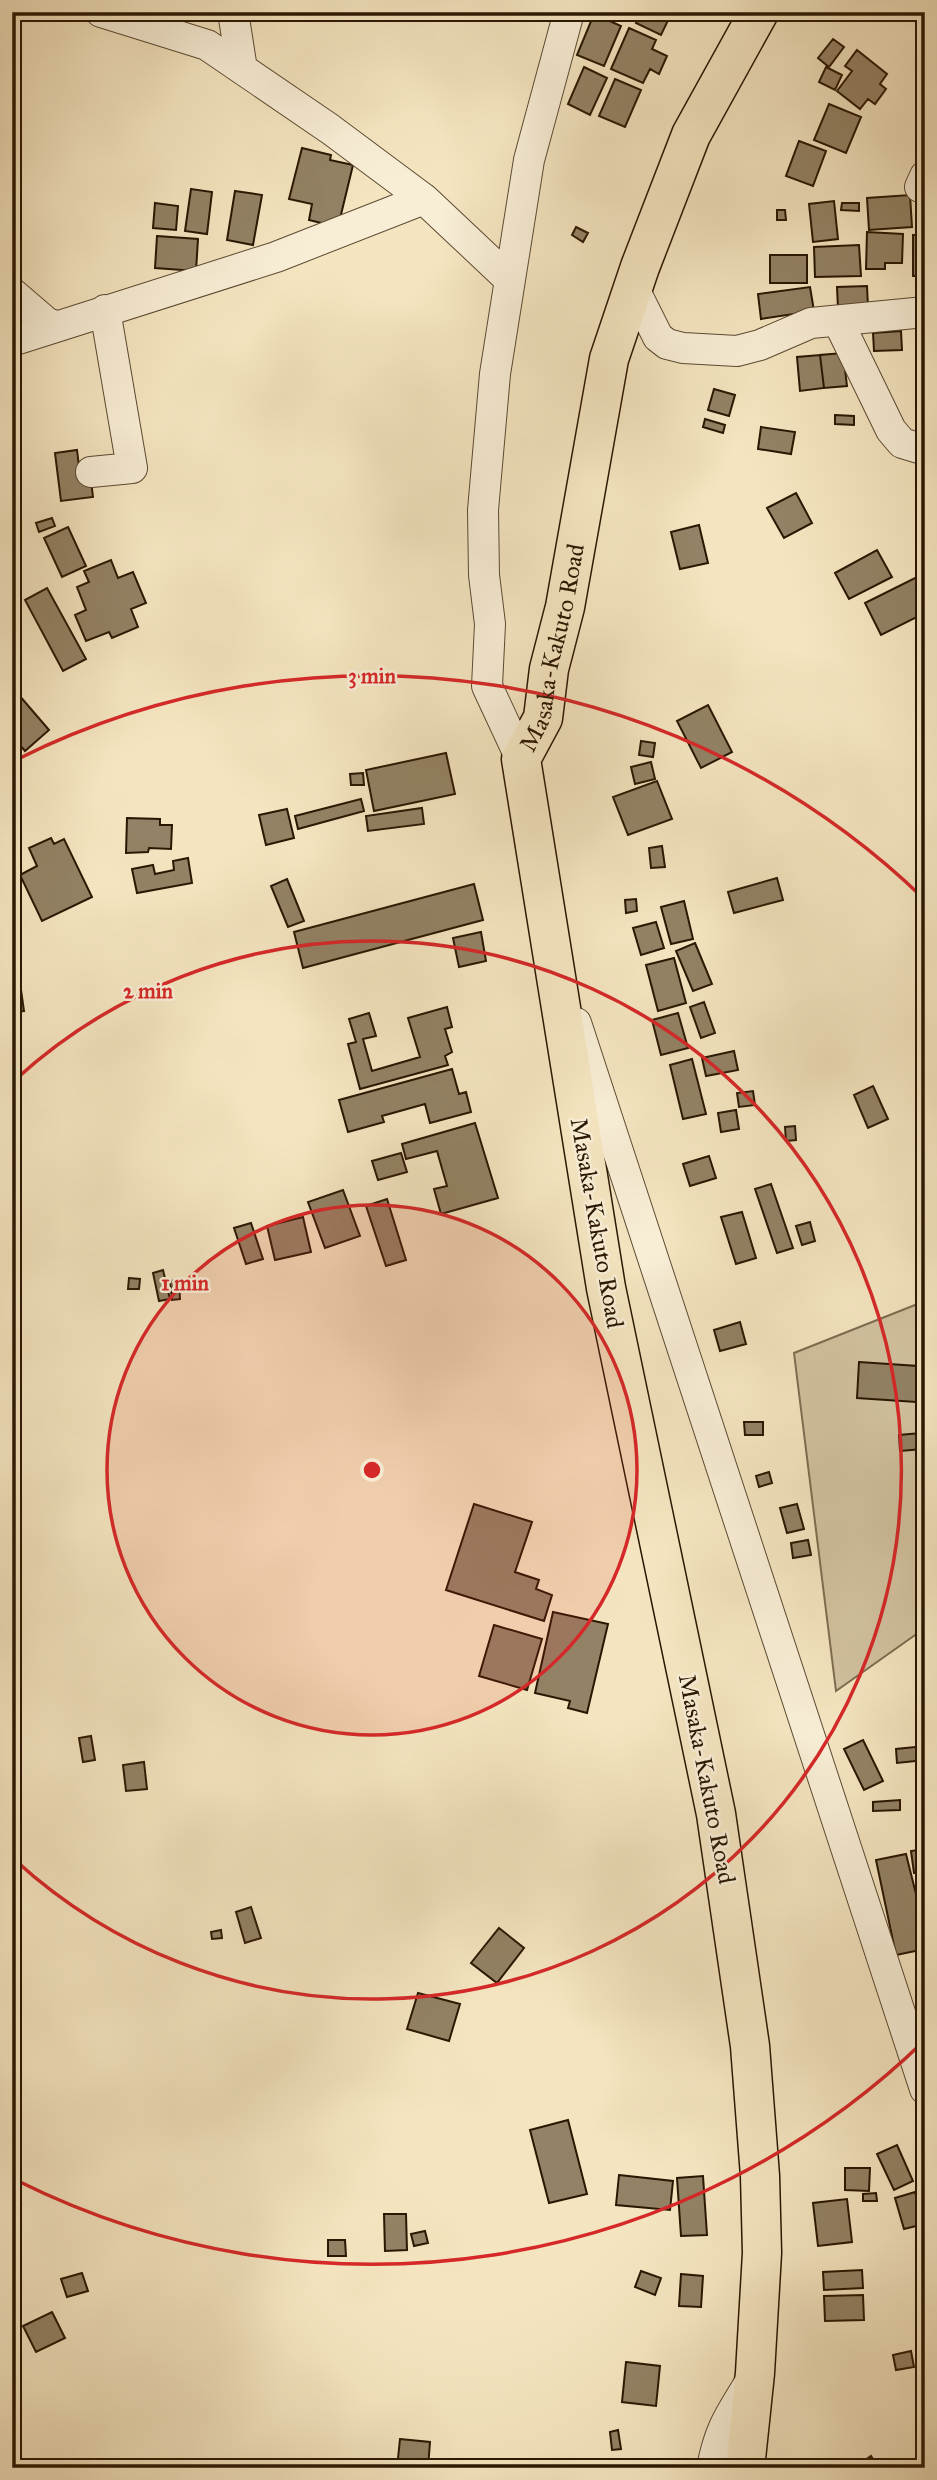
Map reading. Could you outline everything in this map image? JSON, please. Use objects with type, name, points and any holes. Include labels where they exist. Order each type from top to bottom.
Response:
[{"type":"highway","name":"Masaka-Kakuto Road","points":[[745,2468],[762,2276],[760,2176],[750,2046],[716,1814],[606,1288],[564,1037],[555,956],[521,759],[543,718],[549,669],[565,607],[609,359],[633,287],[691,135],[759,12]]},
{"type":"street","points":[[101,12],[192,38],[242,69],[424,199],[509,279]]},
{"type":"street","points":[[233,12],[242,69]]},
{"type":"street","points":[[521,759],[487,686],[490,624],[484,575],[483,510],[495,374],[529,160],[569,12]]},
{"type":"street","points":[[12,341],[276,257],[424,199]]},
{"type":"street","points":[[633,287],[658,337],[667,344],[682,348],[737,351],[760,345],[811,323],[925,312]]},
{"type":"street","points":[[12,292],[47,323],[57,326]]},
{"type":"street","points":[[91,472],[132,468],[105,310]]},
{"type":"street","points":[[838,321],[891,430],[902,443],[925,450]]},
{"type":"street","points":[[555,956],[925,2089]]},
{"type":"street","points":[[712,2468],[718,2437],[726,2417],[755,2373]]},
{"type":"shaded area","points":[[925,1301],[925,1628],[836,1691],[794,1353]]},
{"type":"building","points":[[608,12],[625,12],[623,19]]},
{"type":"building","points":[[641,12],[672,12],[661,35],[636,23]]},
{"type":"building","points":[[908,12],[925,12],[925,21],[923,23]]},
{"type":"building","points":[[594,14],[621,26],[604,66],[577,55]]},
{"type":"building","points":[[629,28],[656,40],[652,49],[667,56],[659,74],[650,69],[643,83],[611,69]]},
{"type":"building","points":[[833,39],[844,47],[829,67],[818,58]]},
{"type":"building","points":[[857,50],[887,74],[880,84],[886,89],[875,104],[868,99],[860,109],[837,91],[852,71],[845,66]]},
{"type":"building","points":[[584,67],[607,78],[590,115],[568,104]]},
{"type":"building","points":[[826,67],[842,75],[835,90],[819,82]]},
{"type":"building","points":[[615,79],[641,90],[625,127],[599,116]]},
{"type":"building","points":[[829,104],[861,117],[846,153],[814,140]]},
{"type":"building","points":[[799,141],[826,151],[813,186],[786,176]]},
{"type":"building","points":[[302,148],[331,155],[330,160],[353,165],[338,227],[309,220],[312,204],[289,199]]},
{"type":"building","points":[[191,189],[212,192],[207,234],[185,231]]},
{"type":"building","points":[[235,191],[262,195],[253,245],[227,240]]},
{"type":"building","points":[[910,195],[912,227],[869,230],[867,198]]},
{"type":"building","points":[[834,201],[838,239],[813,242],[809,204]]},
{"type":"building","points":[[155,203],[178,206],[176,230],[153,228]]},
{"type":"building","points":[[842,203],[859,203],[859,211],[841,210]]},
{"type":"building","points":[[777,210],[785,210],[786,220],[777,220]]},
{"type":"building","points":[[576,227],[588,233],[583,242],[572,235]]},
{"type":"building","points":[[867,232],[903,234],[902,263],[885,263],[885,269],[866,269]]},
{"type":"building","points":[[913,235],[925,235],[925,276],[913,276]]},
{"type":"building","points":[[157,236],[198,239],[196,271],[155,268]]},
{"type":"building","points":[[859,245],[861,276],[815,277],[814,247]]},
{"type":"building","points":[[770,255],[807,255],[807,283],[770,283]]},
{"type":"building","points":[[867,286],[868,307],[838,309],[837,287]]},
{"type":"building","points":[[810,287],[814,311],[761,319],[758,294]]},
{"type":"building","points":[[901,331],[902,350],[874,351],[873,333]]},
{"type":"building","points":[[843,353],[847,386],[824,388],[820,355]]},
{"type":"building","points":[[820,355],[824,388],[800,391],[797,357]]},
{"type":"building","points":[[714,389],[735,395],[729,416],[708,410]]},
{"type":"building","points":[[835,415],[854,416],[854,425],[835,424]]},
{"type":"building","points":[[705,419],[725,425],[723,433],[703,427]]},
{"type":"building","points":[[761,427],[795,432],[791,454],[758,449]]},
{"type":"building","points":[[77,450],[81,482],[91,481],[93,497],[61,501],[55,453]]},
{"type":"building","points":[[796,493],[812,523],[784,538],[767,508]]},
{"type":"building","points":[[925,509],[925,524],[918,513]]},
{"type":"building","points":[[52,518],[55,526],[39,532],[36,523]]},
{"type":"building","points":[[699,525],[708,563],[680,569],[671,532]]},
{"type":"building","points":[[68,527],[86,566],[62,577],[44,538]]},
{"type":"building","points":[[877,550],[892,577],[849,599],[835,573]]},
{"type":"building","points":[[111,560],[118,578],[133,572],[146,603],[131,609],[138,627],[112,638],[109,632],[86,641],[75,615],[86,610],[77,587],[89,582],[84,571]]},
{"type":"building","points":[[12,570],[20,582],[12,587]]},
{"type":"building","points":[[917,577],[925,591],[925,613],[881,635],[865,603]]},
{"type":"building","points":[[47,588],[86,659],[63,671],[25,600]]},
{"type":"building","points":[[12,687],[49,730],[25,751],[12,736]]},
{"type":"building","points":[[708,705],[732,752],[701,768],[677,721]]},
{"type":"building","points":[[641,741],[655,743],[653,757],[639,755]]},
{"type":"building","points":[[446,753],[455,794],[374,811],[366,770]]},
{"type":"building","points":[[651,762],[655,779],[635,784],[631,767]]},
{"type":"building","points":[[363,773],[364,785],[351,785],[350,774]]},
{"type":"building","points":[[657,781],[672,819],[628,835],[613,797]]},
{"type":"building","points":[[361,799],[364,811],[298,829],[295,816]]},
{"type":"building","points":[[422,808],[424,824],[368,831],[366,816]]},
{"type":"building","points":[[287,809],[294,838],[266,845],[259,815]]},
{"type":"building","points":[[127,818],[160,819],[160,825],[172,825],[171,849],[149,848],[148,852],[126,853]]},
{"type":"building","points":[[51,838],[54,844],[64,839],[92,897],[42,921],[20,875],[37,866],[29,848]]},
{"type":"building","points":[[662,846],[665,867],[651,868],[649,848]]},
{"type":"building","points":[[188,858],[192,883],[137,893],[132,869],[153,865],[155,874],[174,870],[173,861]]},
{"type":"building","points":[[777,878],[783,900],[734,913],[728,892]]},
{"type":"building","points":[[287,879],[304,921],[288,927],[271,886]]},
{"type":"building","points":[[474,884],[483,920],[303,968],[294,932]]},
{"type":"building","points":[[636,899],[637,911],[626,913],[625,900]]},
{"type":"building","points":[[684,901],[693,939],[671,944],[661,907]]},
{"type":"building","points":[[656,922],[664,948],[641,955],[633,928]]},
{"type":"building","points":[[481,932],[486,961],[459,967],[453,938]]},
{"type":"building","points":[[695,943],[712,984],[693,991],[676,951]]},
{"type":"building","points":[[674,958],[686,1003],[658,1011],[646,965]]},
{"type":"building","points":[[21,990],[24,1011],[12,1012],[12,991]]},
{"type":"building","points":[[704,1002],[715,1033],[701,1038],[690,1007]]},
{"type":"building","points":[[447,1007],[452,1027],[445,1029],[452,1052],[445,1056],[448,1065],[360,1089],[348,1044],[356,1042],[349,1019],[369,1013],[376,1036],[363,1039],[372,1071],[420,1057],[408,1018]]},
{"type":"building","points":[[678,1013],[688,1048],[661,1055],[652,1020]]},
{"type":"building","points":[[734,1051],[738,1070],[706,1076],[702,1058]]},
{"type":"building","points":[[692,1059],[706,1114],[683,1119],[670,1065]]},
{"type":"building","points":[[452,1069],[459,1094],[466,1092],[471,1112],[430,1123],[425,1104],[382,1116],[384,1122],[348,1132],[339,1100]]},
{"type":"building","points":[[873,1086],[888,1119],[868,1128],[854,1095]]},
{"type":"building","points":[[753,1091],[755,1105],[739,1107],[737,1093]]},
{"type":"building","points":[[736,1110],[739,1129],[721,1132],[718,1113]]},
{"type":"building","points":[[475,1123],[498,1198],[441,1214],[434,1189],[447,1186],[437,1151],[406,1159],[402,1144]]},
{"type":"building","points":[[795,1126],[796,1140],[786,1141],[785,1127]]},
{"type":"building","points":[[401,1153],[407,1172],[378,1180],[372,1161]]},
{"type":"building","points":[[709,1156],[716,1178],[690,1186],[683,1164]]},
{"type":"building","points":[[771,1184],[793,1248],[777,1253],[755,1189]]},
{"type":"building","points":[[343,1190],[360,1236],[325,1248],[308,1202]]},
{"type":"building","points":[[387,1199],[406,1260],[386,1266],[366,1206]]},
{"type":"building","points":[[742,1212],[756,1258],[736,1264],[721,1217]]},
{"type":"building","points":[[303,1217],[311,1252],[275,1260],[267,1226]]},
{"type":"building","points":[[810,1222],[815,1241],[802,1245],[796,1226]]},
{"type":"building","points":[[251,1223],[263,1259],[246,1264],[234,1228]]},
{"type":"building","points":[[163,1270],[170,1299],[159,1301],[153,1273]]},
{"type":"building","points":[[129,1278],[140,1279],[139,1289],[128,1289]]},
{"type":"building","points":[[179,1280],[180,1299],[172,1300],[170,1281]]},
{"type":"building","points":[[740,1322],[746,1344],[720,1351],[714,1330]]},
{"type":"building","points":[[859,1362],[918,1366],[916,1402],[857,1398]]},
{"type":"building","points":[[744,1422],[763,1422],[763,1435],[745,1435]]},
{"type":"building","points":[[921,1433],[923,1449],[900,1451],[899,1435]]},
{"type":"building","points":[[769,1472],[772,1483],[759,1487],[756,1476]]},
{"type":"building","points":[[474,1504],[532,1522],[515,1572],[539,1580],[536,1589],[552,1595],[544,1621],[446,1590]]},
{"type":"building","points":[[797,1504],[804,1529],[787,1533],[780,1508]]},
{"type":"building","points":[[808,1540],[811,1555],[793,1558],[791,1543]]},
{"type":"building","points":[[553,1612],[608,1624],[587,1713],[568,1708],[570,1701],[535,1693]]},
{"type":"building","points":[[494,1625],[542,1639],[527,1690],[479,1676]]},
{"type":"building","points":[[91,1736],[95,1760],[83,1762],[79,1738]]},
{"type":"building","points":[[863,1740],[883,1781],[864,1790],[844,1749]]},
{"type":"building","points":[[925,1746],[925,1760],[897,1763],[896,1749]]},
{"type":"building","points":[[144,1762],[147,1789],[126,1791],[123,1765]]},
{"type":"building","points":[[900,1800],[900,1810],[873,1811],[873,1802]]},
{"type":"building","points":[[925,1849],[925,1872],[914,1873],[911,1851]]},
{"type":"building","points":[[906,1854],[925,1930],[925,1949],[896,1955],[876,1860]]},
{"type":"building","points":[[251,1907],[261,1938],[245,1943],[236,1912]]},
{"type":"building","points":[[499,1928],[524,1948],[497,1983],[471,1963]]},
{"type":"building","points":[[221,1930],[222,1938],[212,1939],[211,1932]]},
{"type":"building","points":[[418,1993],[460,2004],[449,2041],[407,2029]]},
{"type":"building","points":[[568,2120],[587,2194],[549,2203],[530,2130]]},
{"type":"building","points":[[897,2145],[913,2181],[894,2190],[877,2154]]},
{"type":"building","points":[[845,2168],[870,2168],[869,2191],[845,2190]]},
{"type":"building","points":[[619,2175],[673,2181],[670,2210],[616,2205]]},
{"type":"building","points":[[703,2176],[707,2235],[681,2236],[677,2178]]},
{"type":"building","points":[[915,2192],[924,2224],[904,2229],[895,2198]]},
{"type":"building","points":[[876,2193],[877,2201],[863,2201],[863,2194]]},
{"type":"building","points":[[15,2194],[21,2204],[12,2209],[12,2195]]},
{"type":"building","points":[[847,2199],[852,2242],[818,2246],[813,2203]]},
{"type":"building","points":[[384,2214],[406,2214],[407,2250],[385,2251]]},
{"type":"building","points":[[425,2231],[428,2243],[414,2246],[411,2234]]},
{"type":"building","points":[[328,2240],[345,2240],[346,2256],[328,2256]]},
{"type":"building","points":[[862,2270],[863,2288],[824,2290],[823,2272]]},
{"type":"building","points":[[641,2271],[661,2278],[655,2295],[635,2287]]},
{"type":"building","points":[[82,2273],[88,2291],[67,2297],[61,2279]]},
{"type":"building","points":[[681,2274],[703,2276],[701,2307],[679,2306]]},
{"type":"building","points":[[863,2295],[864,2320],[825,2321],[824,2296]]},
{"type":"building","points":[[52,2312],[65,2338],[36,2352],[23,2326]]},
{"type":"building","points":[[911,2351],[914,2367],[896,2370],[893,2355]]},
{"type":"building","points":[[626,2362],[660,2366],[656,2406],[622,2402]]},
{"type":"building","points":[[618,2430],[621,2449],[612,2450],[610,2432]]},
{"type":"building","points":[[400,2439],[430,2442],[428,2468],[397,2468]]},
{"type":"building","points":[[871,2456],[879,2468],[854,2468]]}]
